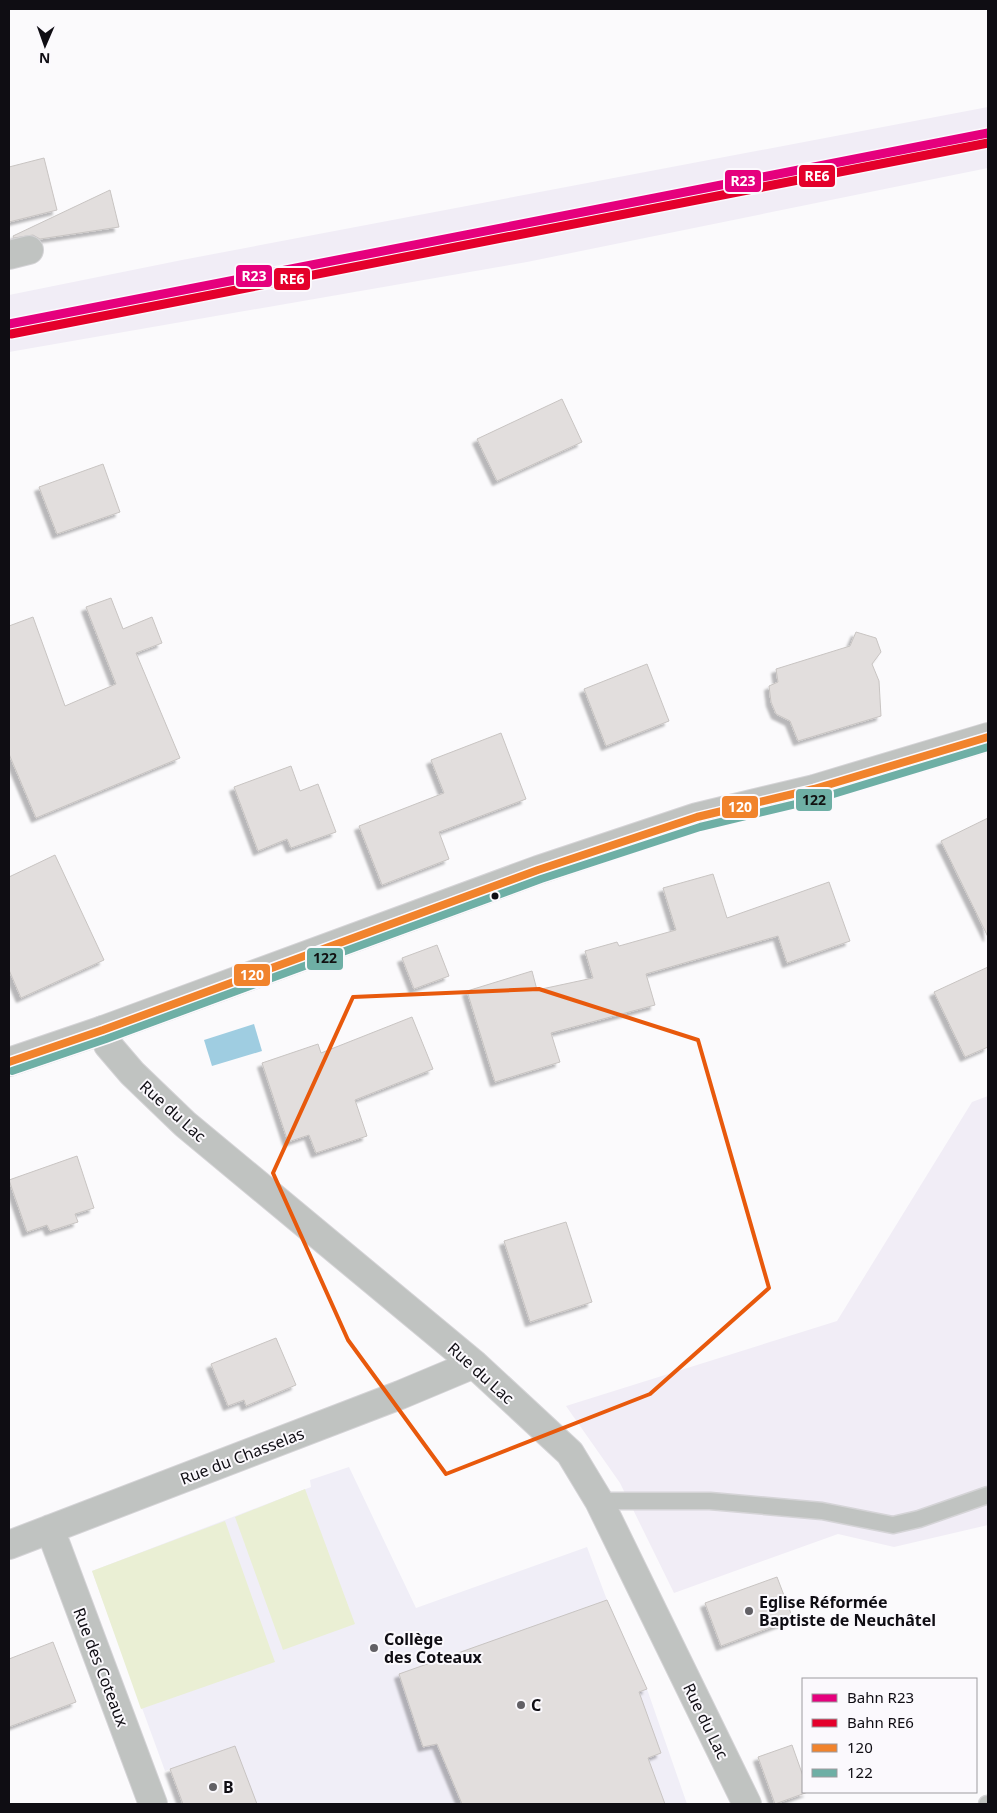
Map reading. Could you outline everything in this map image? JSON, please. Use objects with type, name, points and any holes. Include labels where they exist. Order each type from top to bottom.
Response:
[{"type":"street","points":[[10,1061],[103,1030],[538,870],[697,817],[814,789],[988,737]]},
{"type":"street","name":"Rue du Lac","points":[[103,1030],[108,1045],[132,1074],[186,1124],[474,1364],[570,1453],[599,1501],[747,1804]]},
{"type":"street","name":"Rue du Chasselas","points":[[9,1545],[474,1364]]},
{"type":"street","name":"Rue des Coteaux","points":[[50,1529],[153,1804]]},
{"type":"lane","points":[[599,1501],[719,1502],[822,1510],[893,1525],[919,1519],[988,1495]]},
{"type":"highlighted area","points":[[539,989],[698,1040],[769,1288],[650,1394],[446,1474],[348,1340],[273,1173],[353,997]]},
{"type":"shaded area","points":[[988,107],[988,168],[527,262],[9,352],[9,295],[182,260]]},
{"type":"shaded area","points":[[988,1096],[988,1525],[894,1547],[838,1534],[674,1593],[620,1483],[566,1406],[837,1321],[972,1102]]},
{"type":"shaded area","name":"Collège des Coteaux","points":[[349,1467],[416,1608],[587,1547],[607,1600],[647,1689],[687,1804],[183,1804],[170,1769],[165,1771],[92,1571],[311,1487],[310,1480]]},
{"type":"green space","points":[[305,1489],[355,1624],[283,1650],[235,1517]]},
{"type":"green space","points":[[225,1521],[275,1662],[141,1709],[92,1571]]},
{"type":"water","points":[[254,1024],[262,1051],[212,1066],[204,1040]]},
{"type":"building","points":[[44,158],[57,210],[9,222],[9,167]]},
{"type":"building","points":[[110,190],[119,227],[40,239],[33,235],[14,238],[13,236]]},
{"type":"building","points":[[562,399],[582,442],[497,481],[477,439]]},
{"type":"building","points":[[103,464],[120,512],[57,534],[39,487]]},
{"type":"building","points":[[111,598],[123,629],[152,617],[162,643],[136,653],[180,758],[36,818],[9,754],[9,626],[33,617],[65,706],[116,684],[86,607]]},
{"type":"building","points":[[856,632],[876,638],[881,652],[872,664],[879,681],[881,716],[798,741],[790,721],[776,714],[771,702],[769,686],[778,682],[776,669],[850,646]]},
{"type":"building","points":[[647,664],[669,721],[606,746],[584,689]]},
{"type":"building","points":[[501,733],[526,799],[439,832],[449,859],[382,885],[359,826],[444,793],[431,760]]},
{"type":"building","points":[[291,766],[300,791],[318,784],[336,832],[291,848],[287,839],[258,851],[234,787]]},
{"type":"building","points":[[988,818],[988,937],[941,841]]},
{"type":"building","points":[[55,855],[104,960],[21,998],[9,970],[9,877]]},
{"type":"building","points":[[713,874],[727,918],[829,882],[850,941],[787,963],[778,936],[646,974],[655,1005],[551,1033],[560,1062],[495,1082],[467,991],[532,971],[537,990],[593,978],[585,951],[617,942],[619,946],[676,930],[663,888]]},
{"type":"building","points":[[437,945],[449,976],[414,989],[402,958]]},
{"type":"building","points":[[988,967],[988,1047],[965,1057],[934,992]]},
{"type":"building","points":[[412,1017],[433,1069],[355,1100],[367,1136],[316,1153],[309,1135],[288,1142],[262,1063],[318,1044],[321,1053]]},
{"type":"building","points":[[77,1156],[94,1208],[75,1214],[78,1222],[50,1231],[47,1225],[27,1232],[9,1180]]},
{"type":"building","points":[[566,1222],[592,1302],[530,1322],[504,1241]]},
{"type":"building","points":[[276,1338],[296,1385],[246,1406],[244,1400],[228,1406],[211,1364]]},
{"type":"building","name":"Eglise Réformée Baptiste de Neuchâtel","points":[[777,1577],[793,1619],[721,1646],[705,1603]]},
{"type":"building","name":"C","points":[[607,1600],[647,1689],[639,1692],[661,1753],[648,1758],[665,1804],[462,1804],[437,1744],[423,1747],[399,1674]]},
{"type":"building","points":[[53,1642],[76,1702],[9,1727],[9,1659]]},
{"type":"building","points":[[792,1745],[802,1773],[802,1793],[805,1793],[775,1804],[758,1757]]},
{"type":"building","name":"B","points":[[235,1746],[257,1804],[183,1804],[170,1769]]},
{"type":"rail line","name":"R23","points":[[9,324],[988,133]]},
{"type":"rail line","name":"RE6","points":[[11,334],[988,143]]},
{"type":"transit line","name":"120","points":[[9,1062],[103,1030],[538,870],[697,817],[814,789],[988,737]]},
{"type":"transit line","name":"122","points":[[12,1071],[106,1039],[541,879],[700,827],[817,799],[988,747]]},
{"type":"place","name":"Eglise Réformée Baptiste de Neuchâtel","points":[[749,1611]]},
{"type":"place","name":"Collège des Coteaux","points":[[374,1648]]},
{"type":"place","name":"C","points":[[521,1705]]},
{"type":"place","name":"B","points":[[213,1787]]}]
